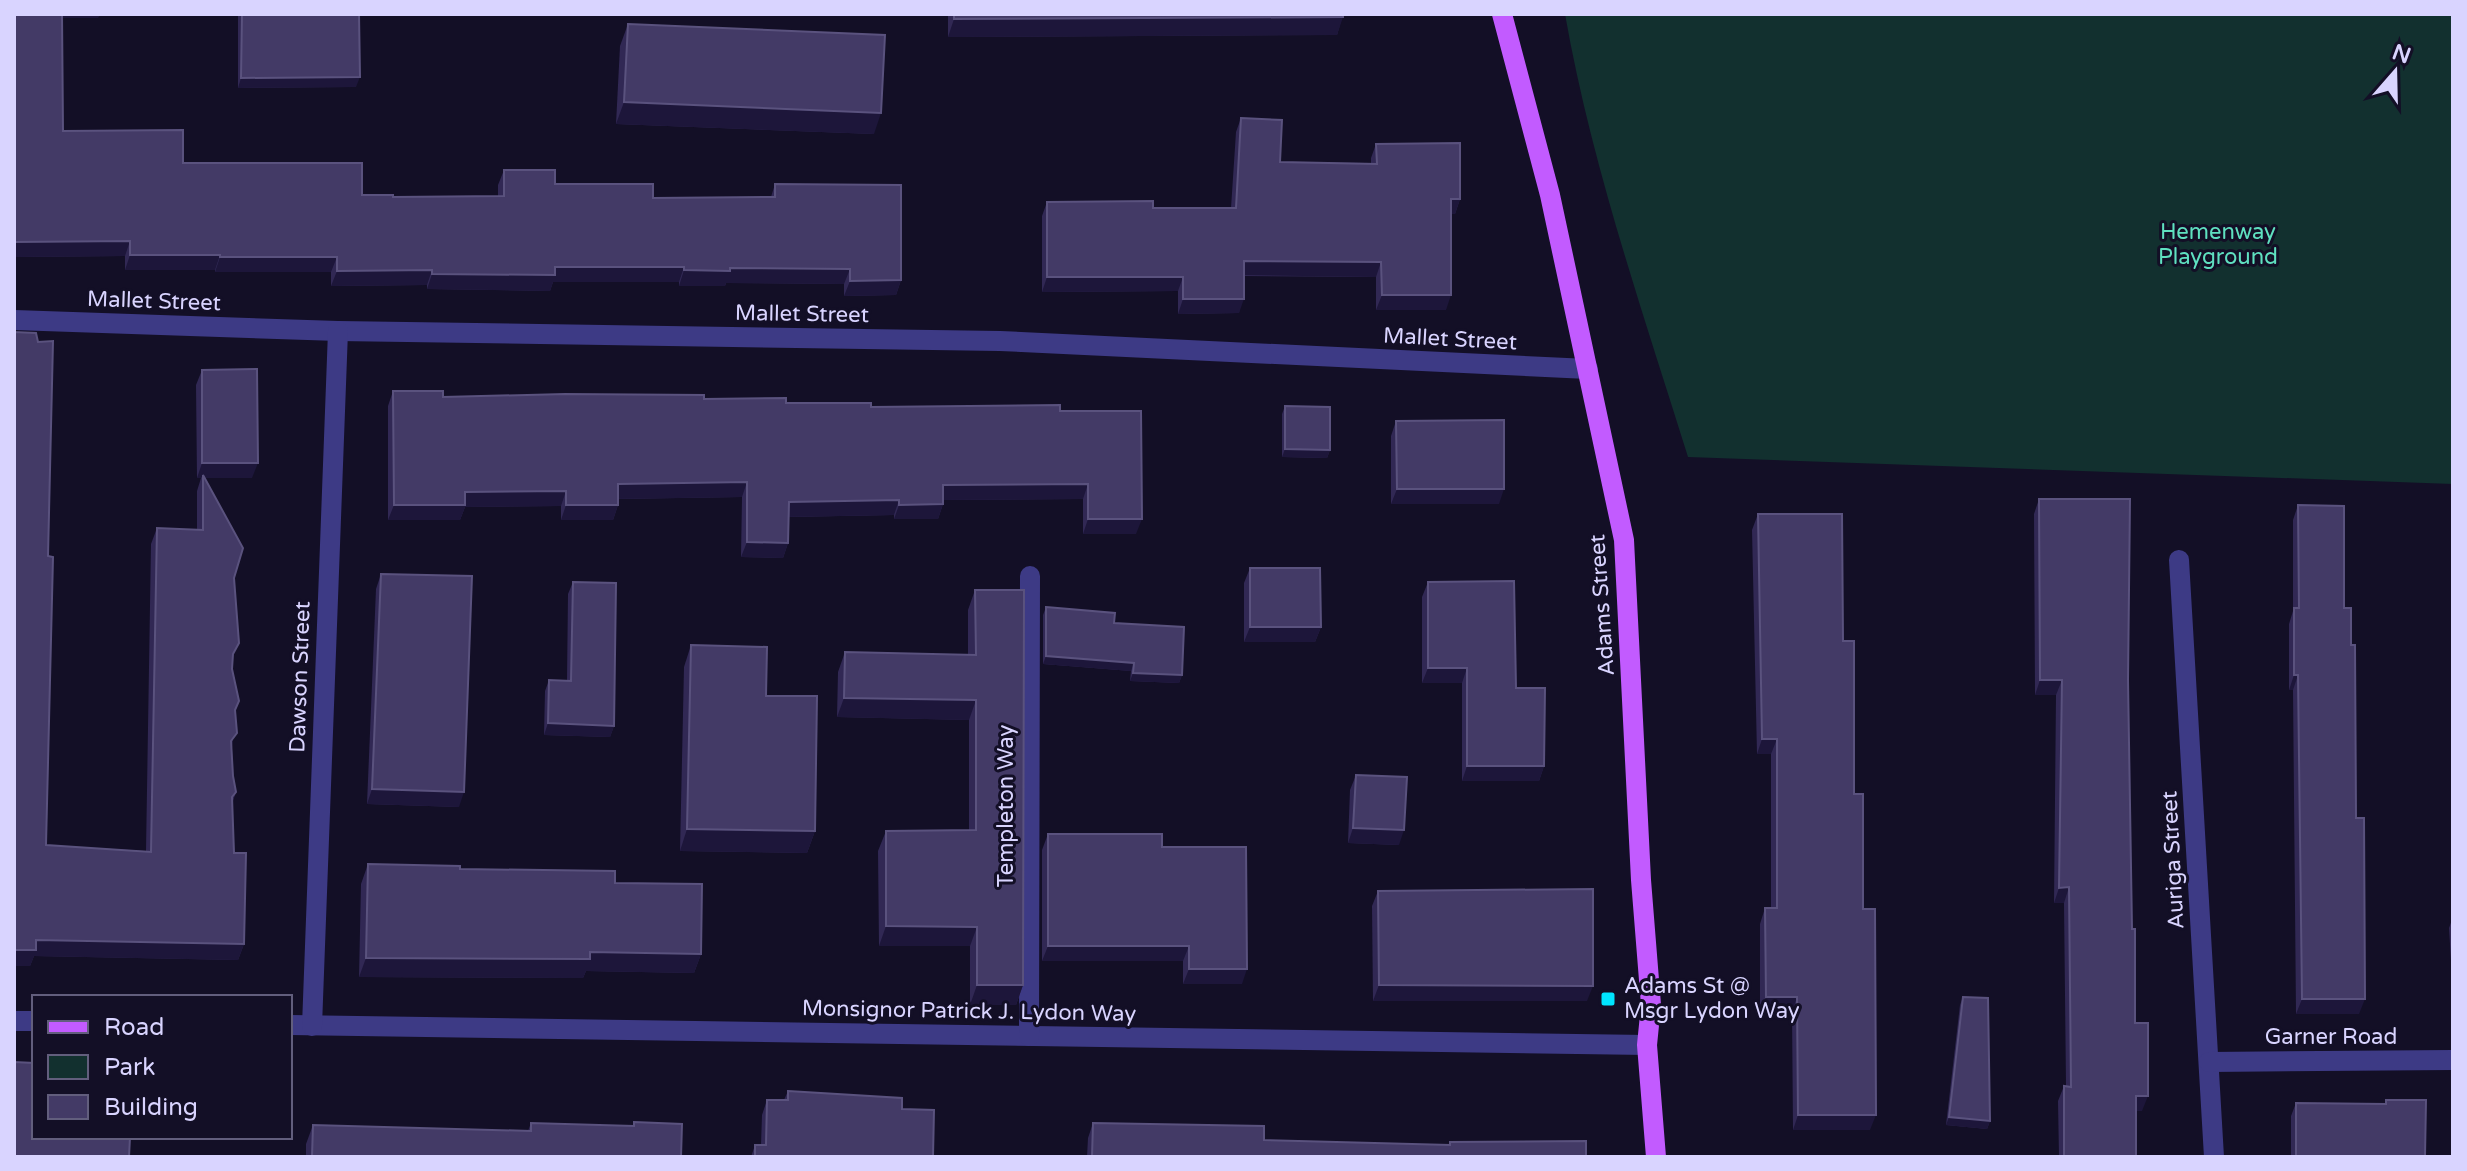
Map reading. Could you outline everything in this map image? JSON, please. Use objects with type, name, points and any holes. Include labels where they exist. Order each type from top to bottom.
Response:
[{"type":"main road","name":"Adams Street","points":[[1502,14],[1550,195],[1624,540],[1641,880],[1651,1005],[1647,1045],[1656,1157]]},
{"type":"street","name":"Mallet Street","points":[[14,320],[338,331],[1000,341],[1588,369]]},
{"type":"street","name":"Dawson Street","points":[[312,1026],[338,331]]},
{"type":"street","name":"Auriga Street","points":[[2179,560],[2214,1157]]},
{"type":"street","name":"Templeton Way","points":[[1029,1036],[1030,576]]},
{"type":"street","name":"Monsignor Patrick J. Lydon Way","points":[[292,1025],[1647,1045]]},
{"type":"street","name":"Garner Road","points":[[2209,1062],[2453,1060]]},
{"type":"green space","name":"Hemenway Playground","points":[[1565,14],[2453,14],[2453,484],[1688,457],[1603,182]]},
{"type":"building","points":[[14,14],[62,14],[63,131],[183,130],[183,163],[362,163],[362,195],[393,197],[504,196],[504,170],[555,170],[555,184],[653,184],[653,198],[775,197],[775,184],[901,185],[901,280],[850,281],[850,269],[730,268],[730,271],[684,270],[684,267],[555,267],[555,275],[432,274],[432,270],[337,271],[337,257],[130,255],[130,241],[14,242]]},
{"type":"building","points":[[242,14],[359,14],[360,77],[241,78]]},
{"type":"building","points":[[954,14],[1343,14],[1343,17],[954,19]]},
{"type":"building","points":[[628,24],[885,35],[881,113],[624,102]]},
{"type":"building","points":[[1241,118],[1282,120],[1280,162],[1377,164],[1376,144],[1460,143],[1460,199],[1451,199],[1451,295],[1382,295],[1381,262],[1244,261],[1244,299],[1183,299],[1183,277],[1047,277],[1047,202],[1153,201],[1153,208],[1236,208]]},
{"type":"building","points":[[14,332],[36,333],[38,342],[53,341],[48,556],[53,557],[46,845],[151,852],[157,528],[203,530],[203,475],[243,548],[234,578],[239,643],[233,654],[232,669],[239,701],[235,710],[237,733],[231,741],[236,792],[232,797],[234,853],[246,853],[244,944],[36,940],[36,950],[14,950]]},
{"type":"building","points":[[257,369],[258,463],[202,463],[202,370]]},
{"type":"building","points":[[393,391],[443,391],[443,397],[704,395],[704,399],[786,398],[786,403],[871,403],[871,407],[1060,405],[1060,411],[1141,411],[1142,519],[1088,519],[1088,484],[943,485],[943,504],[899,505],[899,500],[789,502],[788,543],[747,542],[747,482],[618,484],[618,505],[566,505],[566,491],[465,492],[465,505],[394,505]]},
{"type":"building","points":[[1285,406],[1330,407],[1330,450],[1285,449]]},
{"type":"building","points":[[1504,420],[1504,489],[1397,489],[1396,421]]},
{"type":"building","points":[[2039,499],[2130,499],[2128,680],[2135,1023],[2148,1023],[2148,1096],[2136,1096],[2136,1157],[2064,1157],[2064,1086],[2071,1087],[2069,887],[2059,888],[2062,680],[2040,680]]},
{"type":"building","points":[[2298,505],[2344,506],[2344,608],[2351,608],[2351,645],[2355,645],[2356,818],[2364,818],[2365,999],[2302,999],[2298,675],[2294,675],[2294,608],[2299,608]]},
{"type":"building","points":[[1758,514],[1842,514],[1843,641],[1854,641],[1854,794],[1863,794],[1863,909],[1875,909],[1876,1115],[1798,1115],[1797,997],[1766,997],[1765,908],[1777,908],[1777,739],[1762,739]]},
{"type":"building","points":[[1250,568],[1320,568],[1321,627],[1250,627]]},
{"type":"building","points":[[381,574],[472,576],[464,792],[372,789]]},
{"type":"building","points":[[1514,581],[1516,688],[1545,688],[1544,766],[1467,766],[1467,668],[1428,668],[1428,582]]},
{"type":"building","points":[[573,582],[616,583],[614,726],[548,723],[549,680],[571,681]]},
{"type":"building","points":[[975,590],[1024,590],[1023,985],[977,985],[977,927],[886,926],[886,831],[976,830],[976,700],[844,698],[845,652],[976,655]]},
{"type":"building","points":[[1046,607],[1115,613],[1114,623],[1184,627],[1182,675],[1133,673],[1134,663],[1046,656]]},
{"type":"building","points":[[691,645],[767,647],[766,696],[817,696],[815,831],[687,829]]},
{"type":"building","points":[[1356,775],[1407,777],[1404,830],[1353,828]]},
{"type":"building","points":[[1048,834],[1162,834],[1162,847],[1246,847],[1247,969],[1189,969],[1189,946],[1048,946]]},
{"type":"building","points":[[368,864],[615,871],[615,883],[702,884],[701,954],[590,952],[590,959],[366,958]]},
{"type":"building","points":[[1593,889],[1593,986],[1379,985],[1378,891]]},
{"type":"building","points":[[1963,997],[1988,998],[1990,1121],[1949,1117]]},
{"type":"building","points":[[14,1062],[32,1063],[32,1139],[130,1139],[129,1157],[14,1157]]},
{"type":"building","points":[[788,1091],[902,1098],[902,1109],[934,1110],[933,1157],[755,1157],[755,1145],[766,1145],[767,1100],[788,1100]]},
{"type":"building","points":[[2386,1100],[2426,1100],[2425,1157],[2296,1157],[2296,1103],[2386,1104]]},
{"type":"building","points":[[634,1122],[682,1124],[681,1157],[312,1157],[313,1125],[531,1131],[531,1123],[634,1126]]},
{"type":"building","points":[[1093,1123],[1264,1126],[1264,1140],[1450,1145],[1450,1142],[1586,1141],[1586,1157],[1092,1157]]},
{"type":"place","name":"Adams St @ Msgr Lydon Way","points":[[1608,999]]}]
